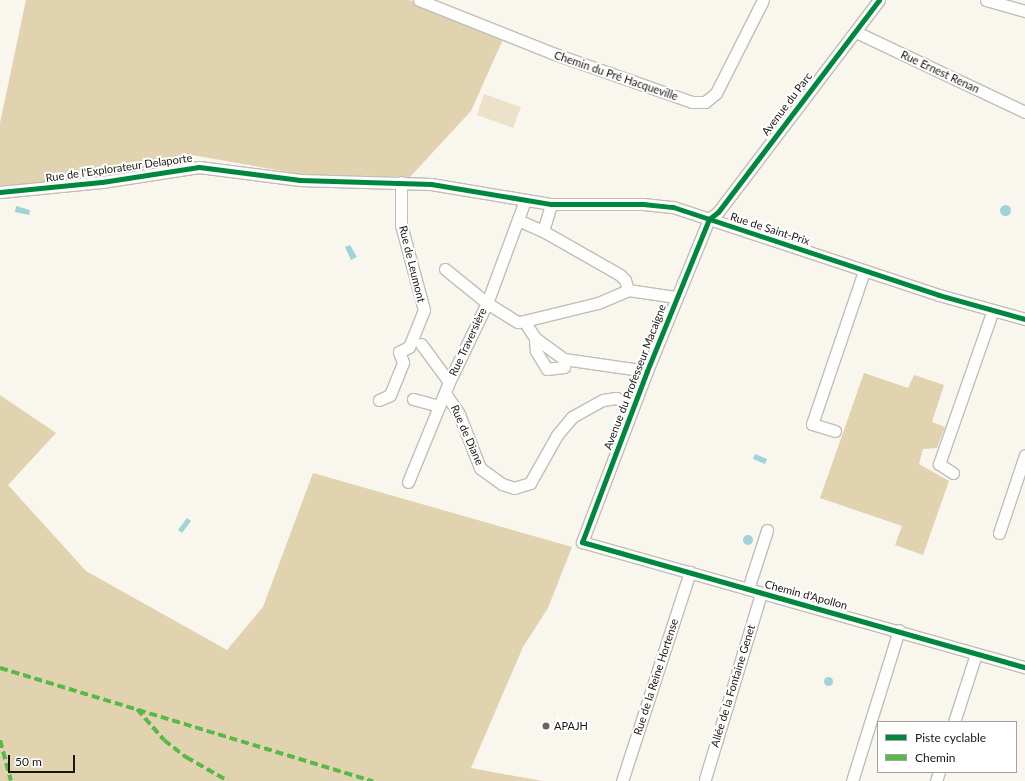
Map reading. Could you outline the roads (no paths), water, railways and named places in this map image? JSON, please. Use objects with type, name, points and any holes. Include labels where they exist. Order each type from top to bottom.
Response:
[{"type":"street","name":"Chemin du Pré Hacqueville","points":[[419,0],[552,53],[692,102],[705,102],[716,93],[763,0]]},
{"type":"street","name":"Avenue du Parc","points":[[709,219],[718,212],[879,0]]},
{"type":"street","points":[[986,0],[1025,11]]},
{"type":"street","name":"Rue Ernest Renan","points":[[856,32],[1025,112]]},
{"type":"street","name":"Rue de l'Explorateur Delaporte","points":[[0,192],[102,182],[199,167],[300,180],[431,184]]},
{"type":"street","name":"Rue de Leumont","points":[[379,400],[390,395],[403,362],[399,352],[409,347],[424,310],[401,225],[401,182]]},
{"type":"street","name":"Rue de Saint-Prix","points":[[431,184],[550,204],[643,204],[673,207],[864,271],[1025,320]]},
{"type":"street","name":"Rue Traversière","points":[[408,482],[449,382],[487,303],[524,200]]},
{"type":"street","points":[[543,231],[550,204]]},
{"type":"street","name":"Avenue du Professeur Macaigne","points":[[582,542],[676,297],[709,219]]},
{"type":"street","points":[[518,220],[543,231],[620,275],[625,280],[628,290]]},
{"type":"street","points":[[445,269],[487,303],[518,322],[598,303],[628,290],[676,297]]},
{"type":"street","points":[[835,431],[812,424],[864,271]]},
{"type":"street","points":[[953,473],[939,464],[993,310]]},
{"type":"street","points":[[524,321],[535,338],[564,359],[647,371]]},
{"type":"street","points":[[535,338],[536,351],[547,369],[564,367],[564,359]]},
{"type":"street","points":[[421,344],[449,382]]},
{"type":"street","name":"Rue de Diane","points":[[445,393],[459,414],[480,468],[502,484],[514,488],[530,483],[557,435],[572,417],[603,400],[616,398],[634,405]]},
{"type":"street","points":[[413,399],[439,406]]},
{"type":"street","points":[[999,534],[1025,455]]},
{"type":"street","points":[[748,589],[767,530]]},
{"type":"street","name":"Chemin d'Apollon","points":[[582,542],[761,593],[899,630],[976,654],[1025,667]]},
{"type":"street","name":"Rue de la Reine Hortense","points":[[622,781],[690,572]]},
{"type":"street","name":"Allée de la Fontaine Genet","points":[[705,779],[761,593]]},
{"type":"street","points":[[852,781],[899,630]]},
{"type":"street","points":[[954,721],[976,654]]},
{"type":"water","points":[[1005,204],[1009,206],[1011,210],[1009,214],[1005,216],[1001,214],[999,210],[1001,206]]},
{"type":"water","points":[[16,206],[30,210],[29,215],[15,212]]},
{"type":"water","points":[[350,245],[357,257],[351,260],[345,247]]},
{"type":"water","points":[[755,454],[767,459],[765,464],[753,459]]},
{"type":"water","points":[[187,518],[191,521],[182,533],[178,530]]},
{"type":"water","points":[[748,535],[753,540],[748,545],[743,540]]},
{"type":"water","points":[[828,676],[833,681],[828,686],[823,681]]},
{"type":"place","name":"APAJH","points":[[546,726]]}]
